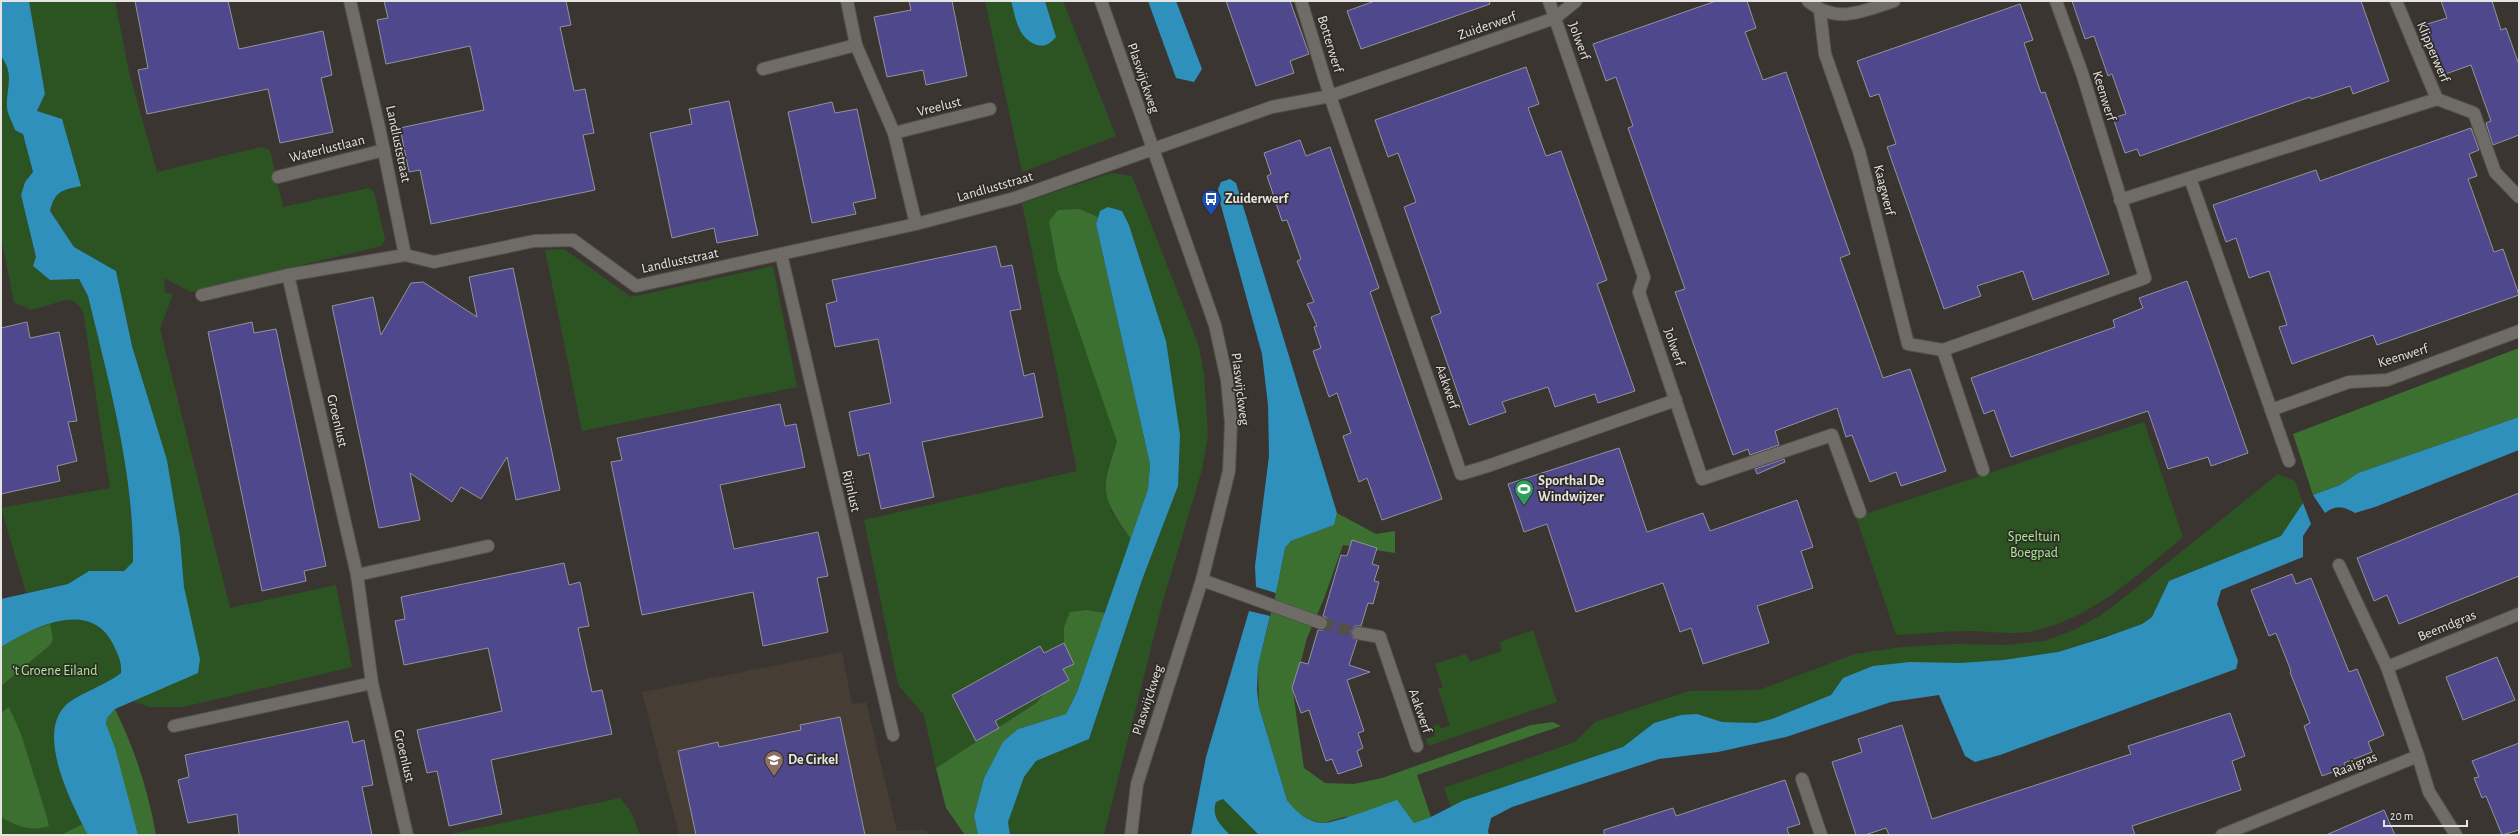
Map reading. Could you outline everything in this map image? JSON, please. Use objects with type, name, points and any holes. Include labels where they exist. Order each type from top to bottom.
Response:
[{"type":"street","name":"Landluststraat","points":[[350,1],[384,150],[405,255],[434,262],[534,240],[573,240],[636,286],[916,224],[1016,198],[1152,150]]},
{"type":"street","points":[[847,1],[856,45],[894,133],[916,224]]},
{"type":"street","name":"Plaswijckweg","points":[[1101,1],[1152,150],[1202,283],[1227,380],[1231,423],[1229,471],[1202,580],[1137,784],[1131,835]]},
{"type":"street","name":"Botterwerf","points":[[1301,1],[1330,96]]},
{"type":"street","name":"Jolwerf","points":[[1549,1],[1644,276],[1639,292],[1702,479],[1832,435],[1860,512]]},
{"type":"street","name":"Zuiderwerf","points":[[1152,150],[1272,106],[1330,96],[1554,18],[1576,1]]},
{"type":"street","points":[[1808,1],[1820,11],[1851,16],[1894,1]]},
{"type":"street","name":"Keenwerf","points":[[2056,1],[2082,73],[2120,200],[2146,278]]},
{"type":"street","name":"Klipperwerf","points":[[2396,1],[2437,99],[2474,113],[2495,172],[2519,197]]},
{"type":"street","name":"Kaagwerf","points":[[1820,11],[1825,54],[1859,151],[1908,344],[1943,350],[2146,278]]},
{"type":"street","points":[[763,69],[856,45]]},
{"type":"street","name":"Aakwerf","points":[[1330,96],[1461,474],[1488,466],[1676,400]]},
{"type":"street","points":[[2120,200],[2437,99]]},
{"type":"street","name":"Vreelust","points":[[894,133],[990,109]]},
{"type":"street","name":"Waterlustlaan","points":[[278,177],[384,150]]},
{"type":"street","points":[[2190,178],[2289,461]]},
{"type":"street","name":"Rijnlust","points":[[781,254],[893,735]]},
{"type":"street","points":[[202,295],[288,275],[405,255]]},
{"type":"street","name":"Groenlust","points":[[288,275],[357,575],[372,683],[407,835]]},
{"type":"street","name":"Keenwerf","points":[[2271,410],[2349,382],[2387,380],[2519,331]]},
{"type":"street","points":[[1943,350],[1983,470]]},
{"type":"street","points":[[357,575],[488,546]]},
{"type":"street","points":[[2339,565],[2387,667],[2429,792],[2456,835]]},
{"type":"street","points":[[1202,580],[1321,622]]},
{"type":"street","name":"Beemdgras","points":[[2387,667],[2519,614]]},
{"type":"street","name":"Aakwerf","points":[[1358,633],[1380,637],[1417,746]]},
{"type":"street","points":[[174,726],[372,683]]},
{"type":"street","name":"Raaigras","points":[[2222,835],[2418,756]]},
{"type":"street","points":[[1802,779],[1821,835]]},
{"type":"shaded area","name":"De Cirkel","points":[[842,652],[852,704],[866,702],[897,831],[926,830],[928,835],[679,835],[642,692]]},
{"type":"green space","points":[[29,1],[115,1],[129,72],[157,172],[261,147],[270,150],[283,207],[369,188],[374,192],[385,239],[381,246],[191,292],[164,278],[165,293],[173,294],[160,329],[230,608],[336,585],[352,667],[183,707],[150,707],[132,701],[148,693],[184,587],[180,538],[167,460],[132,346],[116,271],[74,247],[50,211],[57,195],[64,190],[81,185],[37,112],[45,94]]},
{"type":"green space","points":[[985,1],[1011,1],[1019,31],[1056,37],[1045,1],[1063,1],[1116,136],[1022,172]]},
{"type":"green space","points":[[1,56],[5,62],[9,74],[7,108],[23,134],[33,172],[25,182],[21,195],[36,257],[50,280],[79,279],[88,296],[119,428],[125,461],[132,529],[133,563],[124,571],[89,571],[68,584],[26,593],[1,508],[110,488],[83,311],[74,301],[66,300],[31,310],[14,302],[1,237]]},
{"type":"green space","points":[[1111,173],[1132,176],[1199,346],[1204,375],[1208,437],[1202,470],[1162,604],[1104,835],[1010,835],[1008,822],[1024,777],[1036,761],[1089,739],[1142,580],[1178,486],[1166,341],[1129,225],[1122,211],[1108,207],[1100,211],[1098,217],[1080,209],[1050,221],[1058,271],[1117,442],[1108,468],[1111,511],[1131,539],[1106,613],[1087,610],[1054,682],[1036,703],[936,768],[924,715],[898,685],[864,520],[1077,471],[1022,203]]},
{"type":"green space","points":[[1080,209],[1098,217],[1096,224],[1150,464],[1148,489],[1131,539],[1114,513],[1106,493],[1108,472],[1117,442],[1058,271],[1049,221],[1058,210]]},
{"type":"green space","points":[[564,249],[631,297],[773,266],[797,387],[582,431],[545,250]]},
{"type":"green space","points":[[2519,348],[2519,417],[2358,473],[2340,485],[2313,495],[2293,434]]},
{"type":"green space","name":"Speeltuin Boegpad","points":[[2144,422],[2183,537],[2180,540],[2114,593],[2078,615],[2058,624],[2021,633],[1960,631],[1896,635],[1856,517]]},
{"type":"green space","points":[[2278,474],[2295,481],[2303,503],[2281,536],[2169,581],[2152,617],[2142,624],[2058,652],[2003,660],[1843,678],[1831,695],[1772,719],[1756,723],[1722,722],[1697,714],[1654,723],[1623,747],[1462,801],[1451,807],[1444,788],[1575,742],[1595,722],[1689,691],[1759,690],[1855,654],[1902,647],[1956,644],[2006,645],[2045,641],[2076,629],[2101,615],[2135,589]]},
{"type":"green space","points":[[1337,513],[1376,534],[1395,531],[1395,553],[1343,545],[1323,601],[1307,638],[1293,692],[1304,768],[1325,783],[1354,784],[1382,778],[1531,725],[1553,722],[1561,726],[1417,775],[1431,817],[1414,823],[1406,814],[1344,817],[1323,823],[1310,820],[1296,812],[1287,800],[1259,707],[1258,666],[1276,593],[1285,548],[1291,541],[1334,525]]},
{"type":"green space","name":"'t Groene Eiland","points":[[109,600],[135,679],[86,717],[110,835],[1,835],[1,631]]},
{"type":"green space","points":[[1087,610],[1106,613],[1077,692],[1066,714],[1018,729],[1003,743],[984,778],[974,816],[978,835],[965,835],[946,808],[936,768],[1036,703],[1054,682],[1064,660],[1064,627],[1070,612]]},
{"type":"green space","points":[[50,624],[53,639],[50,645],[1,686],[1,647],[24,633]]},
{"type":"green space","points":[[1533,630],[1557,702],[1428,746],[1426,739],[1435,736],[1432,727],[1439,724],[1441,729],[1450,725],[1438,689],[1443,687],[1435,664],[1466,654],[1470,662],[1502,651],[1500,642]]},
{"type":"green space","points":[[9,707],[21,734],[46,814],[49,826],[43,828],[24,827],[1,817],[1,713]]},
{"type":"green space","points":[[115,709],[140,770],[156,835],[138,835],[106,724],[107,718]]},
{"type":"green space","points":[[620,798],[630,810],[640,835],[446,835]]},
{"type":"green space","points":[[1223,799],[1259,835],[1230,835],[1223,828],[1216,816],[1215,807],[1216,802]]},
{"type":"green space","points":[[83,824],[88,835],[61,835]]},
{"type":"water","points":[[1,1],[29,1],[45,94],[37,111],[62,119],[81,186],[60,192],[54,199],[50,211],[74,247],[116,271],[132,346],[167,460],[180,538],[184,587],[200,659],[198,673],[115,709],[107,718],[106,724],[115,748],[138,835],[88,835],[66,788],[55,752],[54,734],[57,719],[65,706],[75,698],[107,682],[121,673],[121,665],[118,655],[113,644],[103,630],[90,622],[76,619],[60,621],[44,625],[14,639],[1,647],[1,599],[68,584],[89,571],[124,571],[133,562],[132,528],[125,461],[112,395],[88,296],[79,279],[50,280],[33,266],[36,257],[21,195],[25,182],[33,172],[23,134],[15,130],[7,110],[9,75],[8,69],[1,56]]},
{"type":"water","points":[[1011,1],[1045,1],[1056,37],[1051,42],[1041,46],[1028,40],[1018,26]]},
{"type":"water","points":[[1148,1],[1176,1],[1202,69],[1194,82],[1176,78]]},
{"type":"water","points":[[1230,179],[1236,183],[1337,513],[1334,525],[1291,541],[1285,548],[1276,593],[1256,587],[1255,566],[1269,456],[1268,405],[1262,354],[1220,202],[1218,189],[1221,182]]},
{"type":"water","points":[[1108,207],[1122,211],[1129,225],[1166,341],[1180,435],[1178,486],[1142,580],[1089,739],[1036,761],[1024,777],[1008,822],[1010,835],[978,835],[974,816],[984,778],[1003,742],[1018,729],[1066,714],[1077,692],[1148,489],[1150,464],[1096,224],[1100,211]]},
{"type":"water","points":[[2519,417],[2519,450],[2375,507],[2355,513],[2340,507],[2325,513],[2313,495],[2340,485],[2358,473]]},
{"type":"water","points":[[2303,503],[2311,524],[2303,536],[2303,557],[2221,590],[2217,604],[2238,661],[2236,669],[2000,755],[1975,762],[1965,756],[1939,695],[1891,702],[1786,737],[1718,752],[1659,759],[1512,807],[1491,818],[1488,831],[1489,835],[1259,835],[1223,799],[1216,802],[1215,812],[1223,828],[1230,835],[1191,835],[1206,757],[1249,611],[1270,616],[1258,666],[1257,690],[1259,707],[1287,800],[1294,809],[1302,816],[1312,821],[1323,823],[1348,817],[1397,800],[1414,823],[1431,817],[1462,801],[1623,747],[1654,723],[1681,715],[1697,714],[1722,722],[1756,723],[1772,719],[1831,695],[1843,678],[1873,666],[1910,662],[1961,663],[2003,660],[2058,652],[2142,624],[2152,617],[2169,581],[2281,536]]},
{"type":"building","points":[[135,1],[228,1],[239,49],[323,31],[332,75],[321,78],[333,132],[280,143],[268,89],[147,114],[138,70],[148,68]]},
{"type":"building","points":[[384,1],[566,1],[571,25],[560,27],[574,91],[585,89],[594,133],[583,135],[595,190],[431,224],[420,170],[409,172],[400,128],[484,110],[470,46],[386,64],[377,20],[388,18]]},
{"type":"building","points":[[909,1],[952,1],[967,76],[926,85],[923,70],[887,77],[874,17],[911,10]]},
{"type":"building","points":[[1226,1],[1290,1],[1309,54],[1290,61],[1294,73],[1256,86]]},
{"type":"building","points":[[1375,1],[1489,1],[1490,4],[1361,49],[1347,11]]},
{"type":"building","points":[[1716,1],[1747,1],[1756,28],[1745,32],[1763,80],[1786,72],[1850,254],[1840,258],[1883,378],[1910,369],[1946,471],[1901,486],[1896,472],[1870,482],[1852,435],[1846,437],[1837,408],[1775,431],[1779,445],[1750,455],[1748,449],[1733,455],[1675,292],[1685,289],[1628,128],[1633,126],[1616,77],[1606,81],[1593,44]]},
{"type":"building","points":[[2072,1],[2361,1],[2389,81],[2353,94],[2350,86],[2311,99],[2310,97],[2140,156],[2137,149],[2125,153],[2113,118],[2126,114],[2112,74],[2108,76],[2094,36],[2085,39]]},
{"type":"building","points":[[2441,1],[2492,1],[2501,30],[2506,28],[2519,65],[2519,135],[2493,145],[2486,123],[2491,121],[2471,65],[2440,76],[2424,25],[2447,18]]},
{"type":"building","points":[[2020,4],[2033,40],[2024,43],[2041,93],[2045,92],[2109,274],[2033,300],[2023,271],[1977,286],[1981,296],[1944,309],[1887,147],[1896,144],[1879,94],[1870,97],[1857,61]]},
{"type":"building","points":[[1526,67],[1539,104],[1528,108],[1546,156],[1561,151],[1607,280],[1597,284],[1635,391],[1598,403],[1595,394],[1555,407],[1548,387],[1502,402],[1506,412],[1469,425],[1431,317],[1441,313],[1404,207],[1416,202],[1398,153],[1388,157],[1375,120]]},
{"type":"building","points":[[729,101],[758,235],[717,243],[714,228],[672,238],[650,133],[692,124],[689,109]]},
{"type":"building","points":[[832,102],[835,113],[857,109],[876,198],[853,203],[856,214],[812,223],[788,112]]},
{"type":"building","points":[[2471,128],[2479,150],[2469,154],[2477,176],[2468,179],[2494,252],[2503,249],[2519,295],[2377,345],[2373,335],[2292,364],[2279,327],[2287,325],[2269,271],[2249,278],[2236,238],[2226,242],[2213,205],[2316,170],[2320,181]]},
{"type":"building","points":[[1300,140],[1306,156],[1330,147],[1379,288],[1370,292],[1442,499],[1382,520],[1367,478],[1359,482],[1343,436],[1351,433],[1337,393],[1329,397],[1313,351],[1321,348],[1314,327],[1317,326],[1307,304],[1314,302],[1297,261],[1301,259],[1287,220],[1282,221],[1267,176],[1271,174],[1264,153]]},
{"type":"building","points":[[996,246],[1001,267],[1012,265],[1021,309],[1010,311],[1024,376],[1034,373],[1043,417],[922,442],[934,497],[881,509],[869,453],[858,456],[849,412],[891,403],[878,339],[835,347],[826,304],[837,301],[832,280]]},
{"type":"building","points":[[513,268],[560,490],[516,500],[507,457],[481,499],[461,487],[452,502],[410,473],[420,520],[379,528],[332,306],[373,297],[381,335],[411,283],[423,282],[477,317],[469,277]]},
{"type":"building","points":[[2187,281],[2248,453],[2211,466],[2208,457],[2168,469],[2148,411],[2011,457],[1994,410],[1984,414],[1971,378],[2115,327],[2113,320],[2143,308],[2139,298]]},
{"type":"building","points":[[27,322],[30,338],[59,332],[77,421],[68,422],[77,461],[57,466],[60,481],[1,494],[1,328]]},
{"type":"building","points":[[252,322],[254,333],[276,329],[326,566],[304,571],[306,581],[262,591],[208,332]]},
{"type":"building","points":[[780,404],[785,426],[796,424],[805,467],[720,485],[734,549],[818,532],[828,576],[817,578],[828,632],[763,646],[753,592],[642,615],[611,462],[622,460],[617,438]]},
{"type":"building","points":[[1619,448],[1647,532],[1703,513],[1710,531],[1797,500],[1813,547],[1801,551],[1813,588],[1757,606],[1769,643],[1703,664],[1691,628],[1680,632],[1663,583],[1576,612],[1547,524],[1524,532],[1508,484]]},
{"type":"building","points":[[1784,459],[1785,462],[1757,474],[1755,469]]},
{"type":"building","points":[[2519,493],[2519,576],[2399,624],[2387,595],[2374,601],[2357,558]]},
{"type":"building","points":[[1352,540],[1377,548],[1372,564],[1379,566],[1374,581],[1379,582],[1373,604],[1368,603],[1361,626],[1355,626],[1351,632],[1353,638],[1357,640],[1349,665],[1370,672],[1347,680],[1364,731],[1358,733],[1363,748],[1357,751],[1362,766],[1338,774],[1332,759],[1326,761],[1309,710],[1301,713],[1292,688],[1300,662],[1308,664],[1318,630],[1323,630],[1328,626],[1327,618],[1323,616],[1341,555],[1347,556]]},
{"type":"building","points":[[564,563],[569,585],[580,582],[589,626],[578,628],[592,692],[602,690],[612,734],[491,760],[502,814],[449,826],[437,771],[427,773],[417,730],[502,711],[488,648],[404,665],[395,621],[405,619],[401,597]]},
{"type":"building","points":[[2292,574],[2296,584],[2311,578],[2349,672],[2357,669],[2384,735],[2368,742],[2372,752],[2344,763],[2346,767],[2322,776],[2304,726],[2310,723],[2290,672],[2291,671],[2276,633],[2269,636],[2251,590]]},
{"type":"building","points":[[1064,643],[1074,664],[1063,669],[1069,680],[995,721],[999,728],[976,741],[952,695],[1040,646],[1044,653]]},
{"type":"building","points":[[2497,657],[2515,700],[2463,720],[2446,677]]},
{"type":"building","points":[[2230,713],[2245,756],[2232,761],[2241,790],[2132,826],[2135,835],[1889,835],[1886,828],[1865,835],[1856,835],[1832,762],[1862,752],[1858,739],[1902,725],[1932,819],[2131,754],[2128,746]]},
{"type":"building","points":[[840,717],[865,835],[696,835],[678,751],[718,742],[719,747],[801,730],[800,725]]},
{"type":"building","points":[[348,721],[353,743],[364,740],[373,785],[362,787],[372,835],[239,835],[237,814],[188,823],[178,780],[189,777],[185,755]]},
{"type":"building","points":[[2519,743],[2519,830],[2502,835],[2486,796],[2482,798],[2474,778],[2479,777],[2472,761]]},
{"type":"building","points":[[1785,780],[1800,824],[1787,828],[1789,835],[1604,835],[1604,830],[1673,808],[1676,816]]},
{"type":"building","points":[[2384,810],[2395,835],[2326,835]]},
{"type":"tunnel","points":[[1321,623],[1358,633]]},
{"type":"place","name":"Zuiderwerf","points":[[1211,216]]},
{"type":"place","name":"Sporthal De Windwijzer","points":[[1524,506]]},
{"type":"place","name":"De Cirkel","points":[[774,777]]}]
